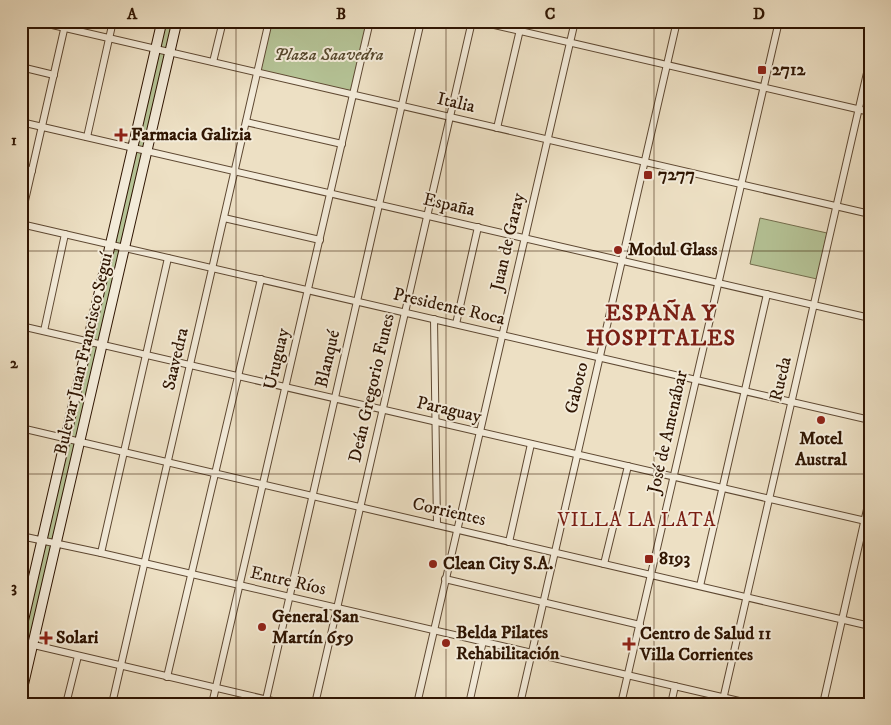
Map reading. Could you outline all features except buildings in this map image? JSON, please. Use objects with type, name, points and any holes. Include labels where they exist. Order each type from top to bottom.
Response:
[{"type":"main road","name":"Bulevar Juan Francisco Seguí","points":[[21,631],[162,21]]},
{"type":"main road","name":"Bulevar Juan Francisco Seguí","points":[[21,695],[177,21]]},
{"type":"street","name":"Italia","points":[[35,21],[65,25],[109,39],[870,214]]},
{"type":"street","points":[[87,136],[113,21]]},
{"type":"street","points":[[213,62],[223,21]]},
{"type":"street","name":"Saavedra","points":[[112,704],[269,21]]},
{"type":"street","name":"Uruguay","points":[[212,704],[370,21]]},
{"type":"street","name":"Blanqué","points":[[265,702],[421,21]]},
{"type":"street","name":"Deán Gregorio Funes","points":[[315,704],[472,21]]},
{"type":"street","points":[[477,21],[870,112]]},
{"type":"street","points":[[497,128],[522,21]]},
{"type":"street","name":"Juan de Garay","points":[[417,704],[575,21]]},
{"type":"street","name":"Gaboto","points":[[520,704],[677,21]]},
{"type":"street","name":"José de Amenábar","points":[[622,704],[779,21]]},
{"type":"street","points":[[21,218],[65,25]]},
{"type":"street","name":"Rueda","points":[[722,700],[870,60]]},
{"type":"street","points":[[21,67],[54,75]]},
{"type":"street","name":"España","points":[[21,122],[870,318]]},
{"type":"street","points":[[246,122],[342,144]]},
{"type":"street","points":[[21,168],[32,171]]},
{"type":"street","points":[[224,218],[320,240]]},
{"type":"street","name":"Presidente Roca","points":[[21,224],[870,420]]},
{"type":"street","points":[[456,324],[478,227]]},
{"type":"street","points":[[44,331],[65,234]]},
{"type":"street","points":[[101,552],[168,258]]},
{"type":"street","points":[[166,677],[261,279]]},
{"type":"street","points":[[700,586],[767,294]]},
{"type":"street","points":[[434,319],[437,525]]},
{"type":"street","name":"Paraguay","points":[[21,326],[867,522]]},
{"type":"street","name":"Corrientes","points":[[21,428],[870,626]]},
{"type":"street","points":[[509,542],[531,444]]},
{"type":"street","points":[[604,564],[628,466]]},
{"type":"street","points":[[823,704],[842,619],[867,522],[870,496]]},
{"type":"street","name":"Entre Ríos","points":[[21,536],[101,552],[675,686],[722,700],[752,704]]},
{"type":"street","points":[[446,579],[640,626]]},
{"type":"street","points":[[21,642],[216,688],[265,702],[284,704]]},
{"type":"street","points":[[469,704],[483,642]]},
{"type":"street","points":[[66,704],[78,656]]},
{"type":"street","points":[[671,704],[675,686]]},
{"type":"green space","points":[[162,21],[177,21],[21,695],[21,631]]},
{"type":"green space","name":"Plaza Saavedra","points":[[269,21],[370,21],[354,95],[257,73]]},
{"type":"green space","points":[[760,218],[827,233],[817,279],[750,264]]},
{"type":"place","name":"2712","points":[[762,70]]},
{"type":"place","name":"Farmacia Galizia","points":[[121,135]]},
{"type":"place","name":"7277","points":[[648,175]]},
{"type":"place","name":"Modul Glass","points":[[618,250]]},
{"type":"place","name":"Motel Austral","points":[[821,420]]},
{"type":"place","name":"8193","points":[[649,559]]},
{"type":"place","name":"Clean City S.A.","points":[[433,564]]},
{"type":"place","name":"General San Martín 659","points":[[262,627]]},
{"type":"place","name":"Solari","points":[[46,638]]},
{"type":"place","name":"Belda Pilates Rehabilitación","points":[[446,643]]},
{"type":"place","name":"Centro de Salud 11 Villa Corrientes","points":[[629,644]]},
{"type":"district","name":"ESPAÑA Y HOSPITALES","points":[[661,326]]},
{"type":"district","name":"VILLA LA LATA","points":[[637,520]]}]
